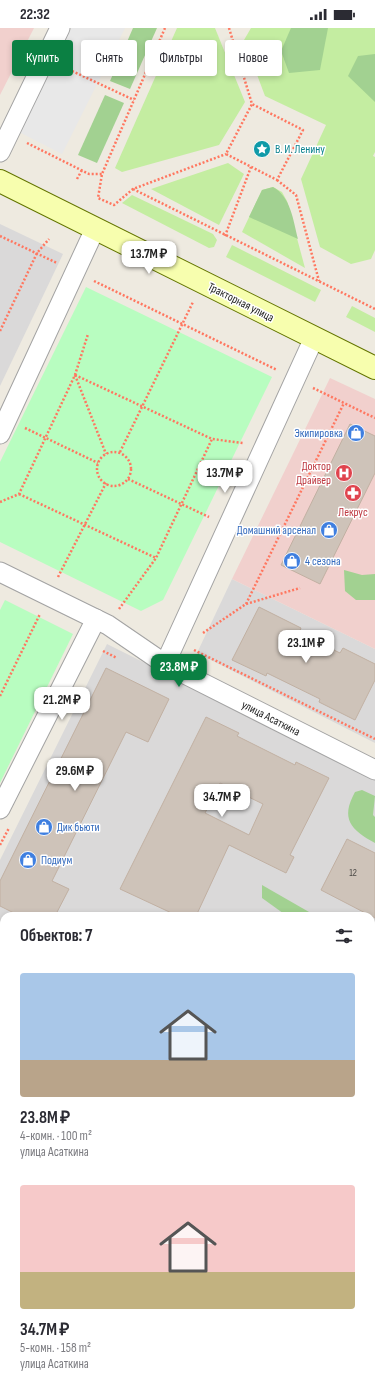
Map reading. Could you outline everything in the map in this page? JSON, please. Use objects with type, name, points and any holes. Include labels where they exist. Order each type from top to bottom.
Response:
[{"type":"main road","name":"Тракторная улица","points":[[0,181],[375,368]]},
{"type":"street","points":[[0,152],[60,28]]},
{"type":"street","points":[[3,427],[95,229]]},
{"type":"street","points":[[165,664],[314,338]]},
{"type":"street","name":"улица Асаткина","points":[[1,576],[102,622],[165,664],[375,770]]},
{"type":"street","points":[[0,809],[102,622]]},
{"type":"path","points":[[165,28],[102,174],[98,198],[114,205],[133,189],[226,154],[252,104],[229,28]]},
{"type":"path","points":[[73,71],[134,100]]},
{"type":"path","points":[[252,104],[303,130],[277,180]]},
{"type":"path","points":[[8,134],[89,174],[102,174]]},
{"type":"path","points":[[226,154],[277,180],[296,195],[319,282]]},
{"type":"path","points":[[225,236],[251,167]]},
{"type":"path","points":[[77,179],[82,170]]},
{"type":"path","points":[[133,189],[375,310]]},
{"type":"path","points":[[0,236],[375,418]]},
{"type":"path","points":[[0,331],[37,254],[48,239]]},
{"type":"path","points":[[120,452],[188,313]]},
{"type":"path","points":[[0,502],[19,494],[75,375],[88,334]]},
{"type":"path","points":[[75,375],[212,439],[264,446]]},
{"type":"path","points":[[75,375],[106,454]]},
{"type":"path","points":[[246,604],[344,403]]},
{"type":"path","points":[[3,427],[45,437],[98,462]]},
{"type":"path","points":[[102,622],[156,558],[212,439]]},
{"type":"path","points":[[120,452],[130,461],[131,473],[128,479],[118,485],[106,483],[98,472],[98,462],[106,454],[120,452]]},
{"type":"path","points":[[128,479],[228,525]]},
{"type":"path","points":[[19,494],[156,558]]},
{"type":"path","points":[[197,637],[246,604],[300,588]]},
{"type":"path","points":[[191,648],[375,738]]},
{"type":"shaded area","points":[[0,28],[34,28],[28,40],[12,40],[12,71],[0,95]]},
{"type":"shaded area","points":[[71,28],[125,28],[119,40],[81,40],[81,76],[101,76],[62,154],[19,132],[47,76],[73,76],[73,40],[65,40]]},
{"type":"shaded area","points":[[0,224],[63,254],[0,386]]},
{"type":"shaded area","points":[[330,378],[375,399],[375,649],[232,579]]},
{"type":"shaded area","points":[[232,579],[375,649],[375,743],[197,653]]},
{"type":"shaded area","points":[[107,644],[375,778],[375,912],[0,912],[0,860]]},
{"type":"green space","points":[[133,28],[157,28],[152,40],[145,40],[145,55],[137,73],[137,40],[128,40]]},
{"type":"green space","points":[[177,28],[215,28],[225,53],[225,76],[234,76],[245,102],[219,145],[122,172],[115,168],[156,76],[217,76],[217,40],[172,40]]},
{"type":"green space","points":[[251,28],[375,28],[375,152],[373,156],[375,157],[375,250],[371,259],[351,264],[320,247],[301,179],[326,125],[265,96],[258,76],[282,76],[282,40],[244,40]]},
{"type":"green space","points":[[291,28],[328,28],[320,70],[289,73],[282,54],[282,49]]},
{"type":"green space","points":[[375,54],[375,102],[348,76],[358,56]]},
{"type":"green space","points":[[112,76],[136,76],[130,89],[110,81]]},
{"type":"green space","points":[[105,95],[124,103],[97,163],[78,155]]},
{"type":"green space","points":[[228,163],[244,174],[219,225],[151,189]]},
{"type":"green space","points":[[273,187],[282,192],[287,201],[305,268],[242,232],[262,190]]},
{"type":"green space","points":[[273,187],[279,191],[288,203],[298,239],[249,217],[262,190]]},
{"type":"green space","points":[[132,195],[213,234],[217,240],[214,247],[209,248],[122,203]]},
{"type":"green space","points":[[232,245],[321,290],[315,302],[226,257]]},
{"type":"green space","points":[[86,287],[272,377],[163,600],[141,611],[0,542],[0,462]]},
{"type":"green space","points":[[352,306],[375,318],[375,332],[346,317]]},
{"type":"green space","points":[[344,570],[362,575],[375,574],[375,600],[356,600],[345,591]]},
{"type":"green space","points":[[5,600],[73,634],[0,783],[0,610]]},
{"type":"green space","points":[[362,790],[375,796],[373,815],[375,817],[375,843],[354,828],[348,817],[348,810],[355,792]]},
{"type":"green space","points":[[262,885],[309,912],[281,912],[262,898]]},
{"type":"building","points":[[350,424],[375,436],[375,473],[320,584],[281,565]]},
{"type":"building","points":[[259,607],[301,628],[299,633],[340,653],[343,648],[375,664],[375,680],[355,720],[319,702],[320,699],[267,673],[266,676],[232,660]]},
{"type":"building","points":[[106,668],[169,699],[148,742],[126,732],[52,881],[69,889],[57,912],[12,912],[0,906],[0,881]]},
{"type":"building","points":[[206,717],[239,733],[237,736],[295,765],[296,762],[329,778],[290,855],[294,857],[286,873],[229,845],[198,912],[169,912],[120,889]],"holes":[[[220,783],[263,804],[249,835],[205,813]]]},
{"type":"building","points":[[347,839],[375,853],[375,912],[363,912],[321,890]]},
{"type":"place","name":"В. И. Ленину","points":[[262,149]]},
{"type":"place","name":"Экипировка","points":[[356,433]]},
{"type":"place","name":"Доктор Драйвер","points":[[344,473]]},
{"type":"place","name":"Лекрус","points":[[353,493]]},
{"type":"place","name":"Домашний арсенал","points":[[329,530]]},
{"type":"place","name":"4 сезона","points":[[292,561]]},
{"type":"place","name":"Дик бьюти","points":[[44,827]]},
{"type":"place","name":"Подиум","points":[[28,860]]}]
